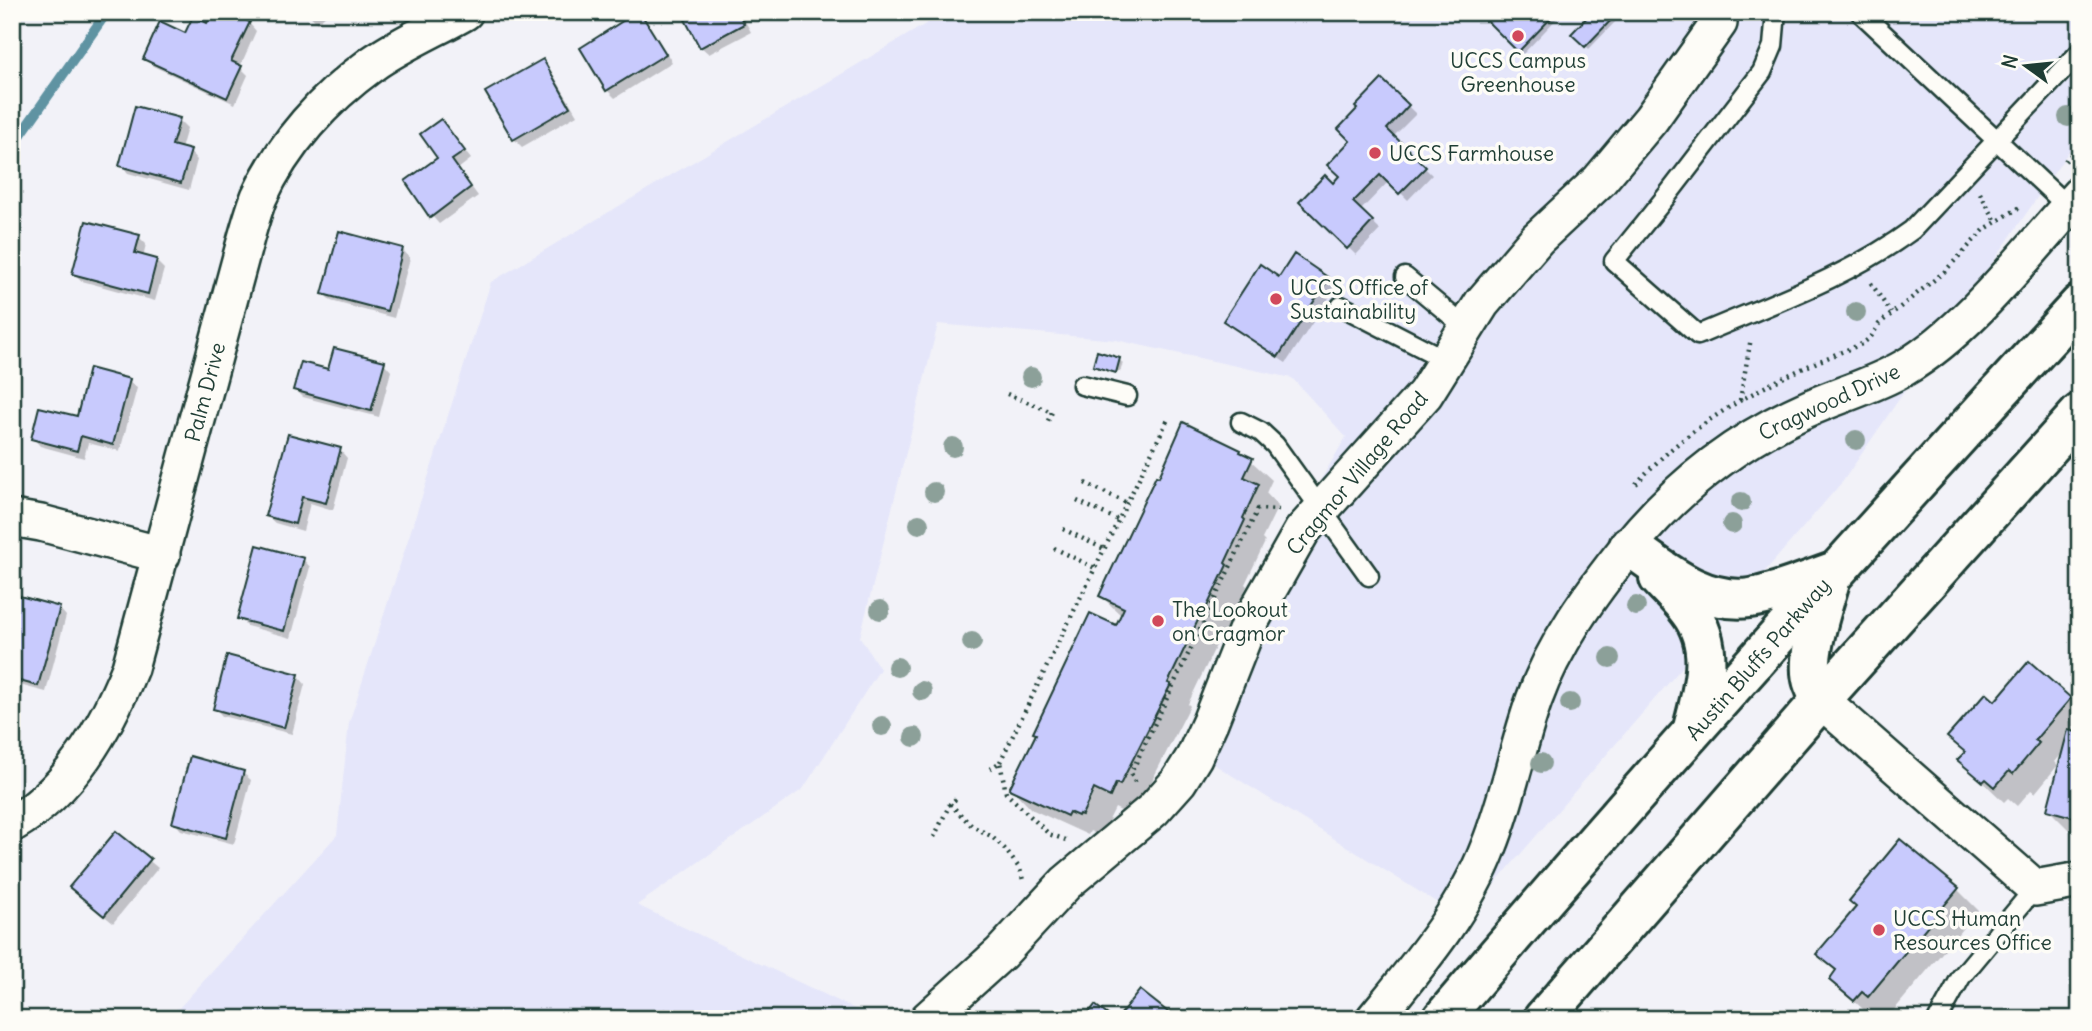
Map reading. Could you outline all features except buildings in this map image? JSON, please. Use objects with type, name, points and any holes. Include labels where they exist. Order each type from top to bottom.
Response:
[{"type":"main road","name":"Austin Bluffs Parkway","points":[[1442,1019],[1833,572],[2080,304]]},
{"type":"main road","points":[[1543,1019],[1821,700],[2080,413]]},
{"type":"main road","points":[[1629,546],[1680,582],[1704,594],[1727,598],[1750,598],[1833,572]]},
{"type":"main road","points":[[1629,546],[1690,611],[1703,635],[1706,676],[1691,735]]},
{"type":"main road","points":[[1821,700],[1812,679],[1812,661],[1820,616],[1833,572]]},
{"type":"street","name":"Palm Drive","points":[[12,824],[60,785],[88,752],[113,711],[130,668],[162,555],[246,238],[259,198],[279,161],[306,124],[338,91],[374,63],[465,12]]},
{"type":"street","name":"Cragmor Village Road","points":[[928,1019],[1001,953],[1066,883],[1153,810],[1179,781],[1194,757],[1210,722],[1248,625],[1302,531],[1307,509],[1424,394],[1482,303],[1537,239],[1599,181],[1642,130],[1719,23]]},
{"type":"street","name":"Cragwood Drive","points":[[1374,1019],[1448,925],[1470,887],[1489,846],[1534,699],[1547,670],[1582,609],[1629,546],[1668,503],[1696,478],[1746,441],[1807,409],[1904,368],[1931,350],[1961,325],[2074,200]]},
{"type":"street","points":[[12,517],[162,555]]},
{"type":"street","points":[[1821,700],[2035,888],[2080,880]]},
{"type":"lane","points":[[1776,12],[1773,46],[1762,72],[1614,261],[1698,335],[1823,281],[1890,246],[1912,230],[2080,52]]},
{"type":"lane","points":[[1860,12],[1997,141],[2074,200]]},
{"type":"lane","points":[[1405,278],[1465,327]]},
{"type":"lane","points":[[1341,306],[1446,360]]},
{"type":"lane","points":[[1082,385],[1127,396]]},
{"type":"lane","points":[[1241,422],[1261,432],[1275,446],[1307,509],[1369,576]]},
{"type":"lane","points":[[1938,1019],[1961,977],[2035,888]]},
{"type":"path","points":[[2065,161],[2080,146]]},
{"type":"path","points":[[1978,189],[1997,223]]},
{"type":"path","points":[[1870,282],[1891,313]]},
{"type":"path","points":[[1740,401],[1751,334]]},
{"type":"path","points":[[1007,394],[1052,412],[1046,425]]},
{"type":"path","points":[[990,769],[1000,762],[1168,419]]},
{"type":"path","points":[[1085,483],[1127,503]]},
{"type":"path","points":[[1077,500],[1118,520]]},
{"type":"path","points":[[1136,785],[1131,773],[1258,509],[1307,509]]},
{"type":"path","points":[[1063,529],[1104,549]]},
{"type":"path","points":[[1054,548],[1095,568]]},
{"type":"path","points":[[1000,762],[1006,793],[1049,834],[1078,842]]},
{"type":"path","points":[[934,837],[950,804],[958,797]]},
{"type":"path","points":[[950,804],[972,826],[991,835],[1004,848],[1020,869],[1024,884]]},
{"type":"shaded area","points":[[946,12],[2080,12],[2080,135],[1843,481],[1378,1019],[1457,915],[1191,750],[1250,600],[1346,437],[1292,378],[1116,340],[938,324],[860,637],[880,669],[803,789],[637,905],[876,1019],[156,1019],[179,1008],[337,835],[349,723],[491,282]]},
{"type":"waterway","points":[[12,147],[107,12]]},
{"type":"place","name":"UCCS Campus Greenhouse","points":[[1518,36]]},
{"type":"place","name":"UCCS Farmhouse","points":[[1375,153]]},
{"type":"place","name":"UCCS Office of Sustainability","points":[[1276,299]]},
{"type":"place","name":"The Lookout on Cragmor","points":[[1158,621]]},
{"type":"place","name":"UCCS Human Resources Office","points":[[1879,930]]}]
